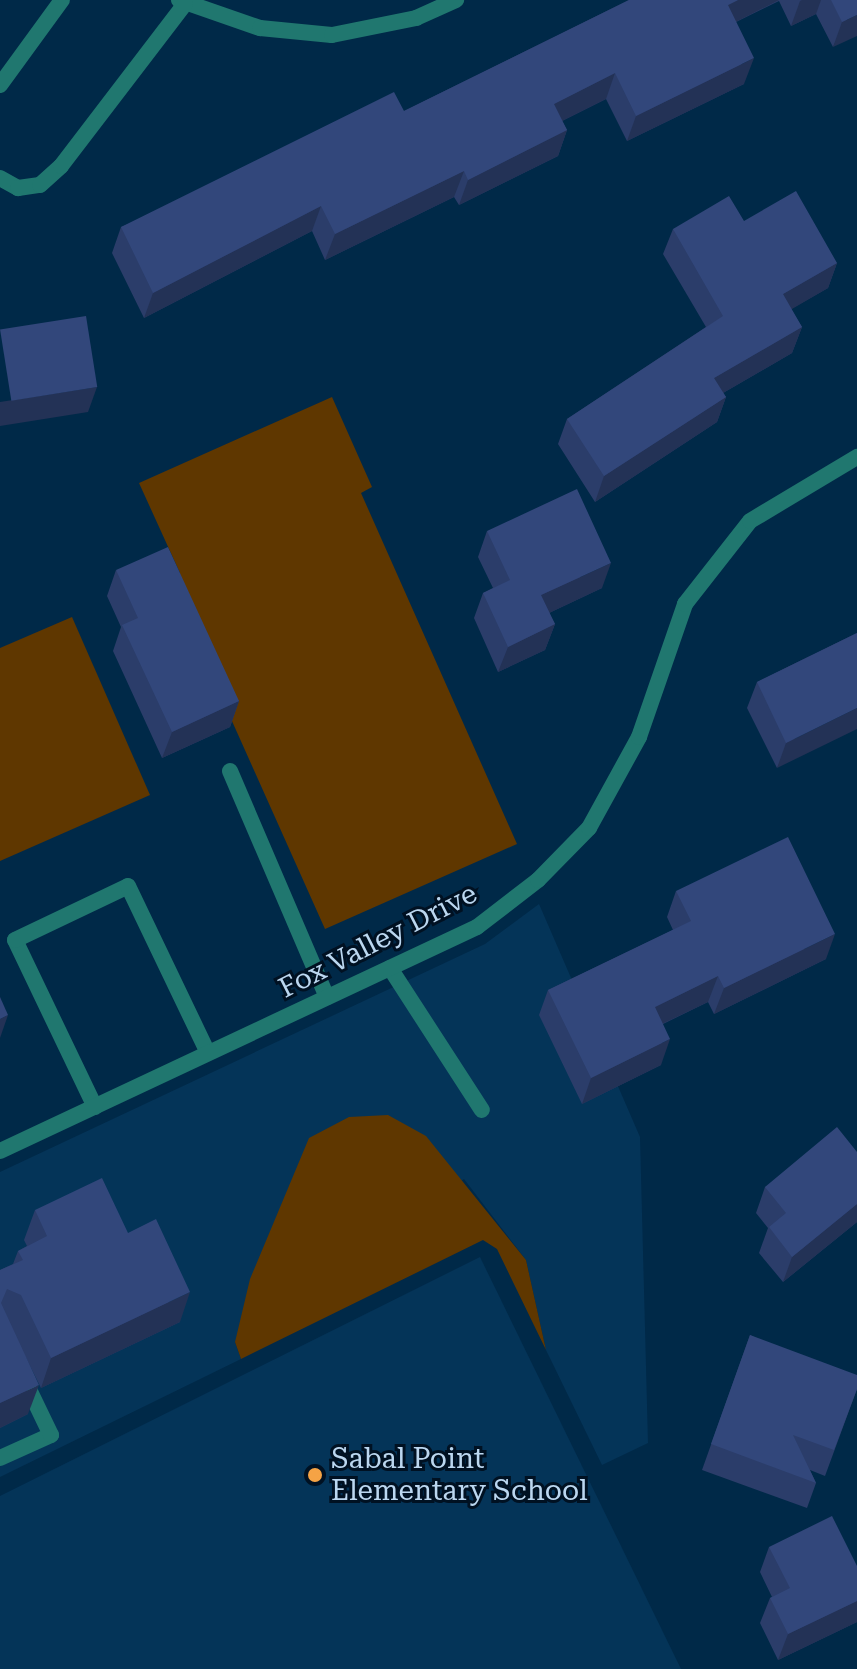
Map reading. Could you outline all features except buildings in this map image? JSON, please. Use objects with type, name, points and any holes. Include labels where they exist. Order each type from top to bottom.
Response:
[{"type":"street","points":[[0,85],[62,0]]},
{"type":"street","points":[[0,178],[18,188],[40,185],[61,166],[144,58],[182,2],[260,28],[332,35],[416,18],[456,0]]},
{"type":"street","name":"Fox Valley Drive","points":[[0,1151],[477,927],[538,880],[589,828],[639,737],[685,604],[750,521],[857,457]]},
{"type":"street","points":[[230,771],[327,997]]},
{"type":"street","points":[[95,1107],[15,940],[128,886],[208,1053]]},
{"type":"street","points":[[390,968],[482,1110]]},
{"type":"street","points":[[0,1458],[51,1435],[13,1355]]},
{"type":"shaded area","points":[[332,397],[372,487],[361,493],[517,844],[325,929],[168,578],[180,573],[139,483]]},
{"type":"shaded area","points":[[72,617],[150,795],[0,861],[0,648]]},
{"type":"shaded area","points":[[539,904],[640,1137],[648,1443],[602,1465],[546,1350],[526,1260],[464,1179],[235,1342],[241,1359],[0,1477],[0,1172],[485,944]]},
{"type":"shaded area","points":[[388,1115],[426,1136],[526,1260],[546,1350],[497,1249],[483,1240],[241,1359],[235,1342],[250,1279],[309,1138],[349,1117]]},
{"type":"shaded area","name":"Sabal Point Elementary School","points":[[480,1257],[681,1669],[0,1669],[0,1496]]},
{"type":"place","name":"Sabal Point Elementary School","points":[[315,1475]]}]
